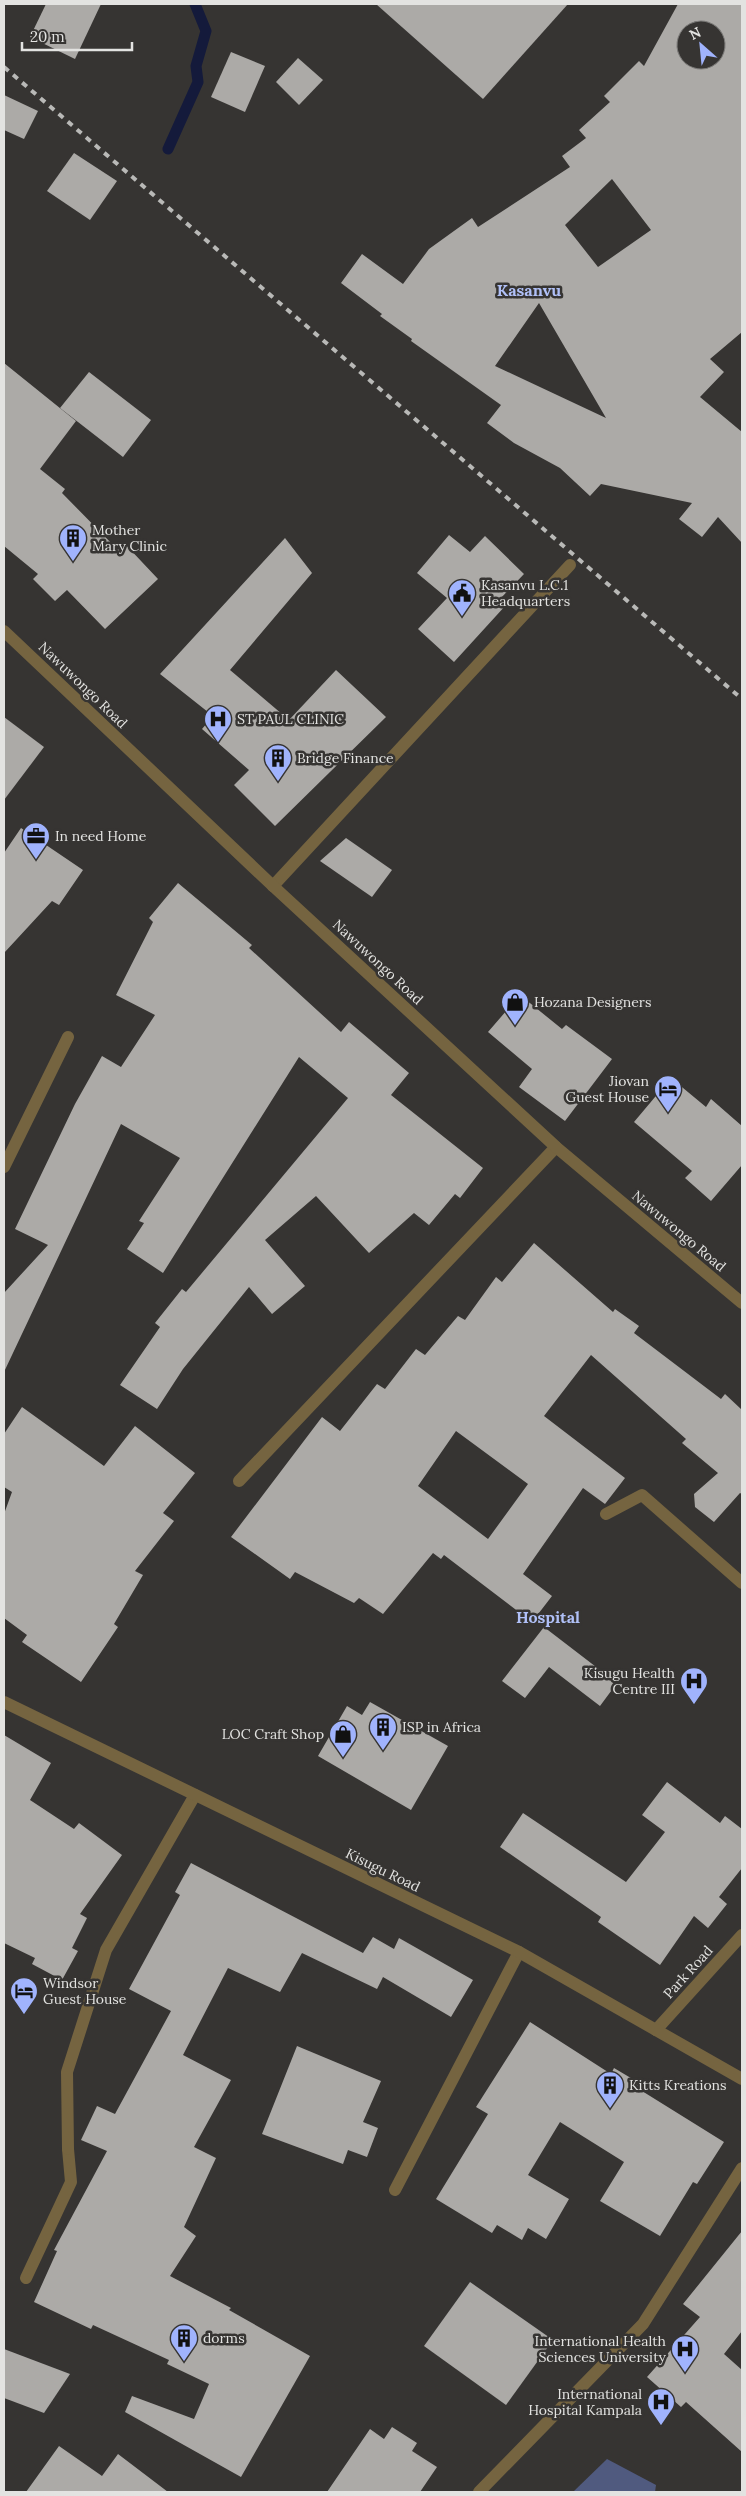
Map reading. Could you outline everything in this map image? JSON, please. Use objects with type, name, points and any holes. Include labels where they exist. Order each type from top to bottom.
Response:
[{"type":"street","points":[[274,886],[570,565]]},
{"type":"street","name":"Nawuwongo Road","points":[[4,631],[274,886],[556,1147],[742,1303]]},
{"type":"street","points":[[4,1167],[68,1036]]},
{"type":"street","points":[[239,1481],[556,1147]]},
{"type":"street","points":[[606,1514],[642,1495],[742,1583]]},
{"type":"street","name":"Kisugu Road","points":[[4,1702],[519,1952],[742,2079]]},
{"type":"street","points":[[26,2278],[71,2182],[68,2149],[67,2072],[106,1950],[195,1796]]},
{"type":"street","name":"Park Road","points":[[656,2030],[742,1935]]},
{"type":"street","points":[[395,2190],[519,1952]]},
{"type":"street","points":[[479,2492],[643,2324],[742,2168]]},
{"type":"shaded area","points":[[607,2459],[656,2485],[655,2492],[573,2492]]},
{"type":"building","points":[[46,4],[101,4],[75,59],[30,37]]},
{"type":"building","points":[[376,4],[568,4],[483,99]]},
{"type":"building","points":[[678,4],[742,4],[742,332],[710,359],[724,372],[700,397],[742,432],[742,543],[718,517],[702,537],[679,519],[692,503],[601,484],[590,496],[560,468],[514,443],[487,423],[501,405],[411,341],[412,339],[380,316],[382,314],[341,283],[362,254],[403,284],[429,249],[472,218],[478,227],[570,167],[562,156],[586,138],[579,130],[610,102],[604,96],[639,61],[644,66]],"holes":[[[612,179],[651,230],[598,267],[565,225]],[[539,303],[606,418],[495,366]]]},
{"type":"building","points":[[231,52],[265,66],[245,112],[211,97]]},
{"type":"building","points":[[298,58],[323,80],[299,105],[276,82]]},
{"type":"building","points":[[4,95],[38,111],[24,139],[4,130]]},
{"type":"building","points":[[74,153],[117,181],[90,220],[47,191]]},
{"type":"building","points":[[4,363],[76,421],[40,469],[65,489],[62,493],[118,550],[125,544],[158,579],[105,629],[67,590],[55,601],[33,579],[38,574],[4,546]]},
{"type":"building","points":[[89,372],[151,420],[123,457],[60,408]]},
{"type":"building","points":[[449,535],[470,552],[485,536],[524,574],[500,599],[506,605],[454,662],[418,629],[447,598],[417,573]]},
{"type":"building","points":[[285,538],[312,573],[230,670],[289,720],[336,670],[386,717],[275,826],[234,785],[249,770],[202,729],[213,716],[160,674]]},
{"type":"building","points":[[4,717],[44,747],[4,800]]},
{"type":"building","name":"In need Home","points":[[21,828],[83,870],[59,905],[52,901],[4,953],[4,853]]},
{"type":"building","points":[[346,838],[392,870],[372,897],[320,861]]},
{"type":"building","points":[[178,883],[252,945],[249,948],[341,1032],[349,1022],[409,1073],[391,1095],[483,1168],[460,1198],[455,1194],[429,1225],[414,1213],[369,1253],[316,1196],[265,1240],[305,1286],[272,1314],[249,1287],[183,1369],[157,1409],[120,1385],[160,1327],[155,1323],[182,1289],[186,1292],[348,1098],[299,1057],[163,1273],[127,1249],[144,1223],[139,1221],[180,1158],[121,1124],[4,1372],[4,1293],[48,1245],[15,1229],[75,1104],[102,1056],[121,1067],[155,1015],[116,995],[153,922],[149,918]]},
{"type":"building","points":[[520,995],[562,1029],[566,1025],[612,1059],[565,1121],[519,1087],[532,1069],[488,1032]]},
{"type":"building","points":[[671,1078],[706,1107],[711,1099],[742,1126],[742,1165],[711,1201],[685,1178],[692,1171],[634,1122]]},
{"type":"building","points":[[534,1243],[613,1312],[615,1309],[639,1326],[634,1333],[721,1399],[725,1394],[742,1410],[742,1494],[740,1493],[714,1522],[695,1507],[694,1494],[718,1473],[682,1443],[686,1439],[591,1355],[544,1416],[625,1478],[605,1504],[583,1488],[523,1574],[552,1596],[532,1622],[444,1555],[441,1559],[433,1553],[383,1614],[359,1598],[354,1603],[295,1572],[290,1579],[231,1537],[322,1417],[340,1431],[377,1384],[385,1389],[416,1349],[425,1355],[458,1316],[465,1320],[496,1277],[502,1282]],"holes":[[[456,1431],[528,1484],[488,1539],[418,1486]]]},
{"type":"building","points":[[22,1407],[104,1466],[135,1426],[195,1473],[163,1513],[174,1521],[135,1571],[143,1575],[114,1624],[118,1627],[81,1682],[22,1642],[27,1635],[4,1618],[4,1514],[12,1492],[4,1487],[4,1434]]},
{"type":"building","points":[[544,1627],[617,1683],[600,1706],[549,1667],[525,1698],[502,1681]]},
{"type":"building","name":"ISP in Africa","points":[[370,1702],[448,1746],[411,1810],[318,1756],[347,1706],[362,1715]]},
{"type":"building","points":[[4,1735],[51,1763],[30,1800],[74,1829],[79,1823],[122,1855],[80,1914],[87,1918],[72,1948],[78,1951],[62,1980],[32,1964],[35,1958],[4,1943]]},
{"type":"building","points":[[667,1782],[720,1823],[725,1816],[742,1829],[742,1868],[719,1897],[727,1904],[708,1928],[694,1916],[660,1965],[598,1922],[601,1917],[500,1847],[523,1813],[626,1882],[665,1832],[642,1815]]},
{"type":"building","points":[[191,1863],[363,1953],[373,1937],[394,1949],[399,1938],[473,1980],[451,2017],[383,1977],[377,1989],[302,1953],[280,1992],[228,1968],[183,2055],[231,2080],[194,2147],[216,2158],[184,2227],[196,2236],[170,2276],[231,2308],[229,2310],[310,2356],[241,2477],[125,2412],[132,2396],[194,2419],[209,2384],[167,2364],[169,2360],[93,2325],[91,2329],[34,2302],[57,2251],[54,2250],[107,2151],[81,2140],[97,2106],[115,2114],[171,2011],[129,1989],[180,1895],[175,1892]]},
{"type":"building","points":[[530,2022],[611,2074],[614,2068],[646,2087],[642,2091],[724,2142],[697,2184],[693,2182],[660,2236],[600,2201],[624,2162],[560,2122],[528,2175],[569,2199],[546,2239],[528,2228],[522,2240],[497,2225],[492,2233],[436,2199],[488,2114],[476,2107]]},
{"type":"building","points":[[297,2046],[381,2081],[363,2122],[378,2128],[367,2157],[348,2150],[343,2164],[262,2134]]},
{"type":"building","points":[[742,2231],[742,2331],[724,2354],[742,2370],[742,2452],[686,2402],[681,2407],[647,2377],[700,2317],[683,2304]]},
{"type":"building","points":[[470,2282],[553,2340],[506,2405],[424,2346]]},
{"type":"building","points":[[4,2349],[70,2374],[44,2413],[4,2398]]},
{"type":"building","points":[[392,2427],[417,2443],[412,2451],[437,2467],[420,2492],[327,2492],[370,2429],[384,2439]]},
{"type":"building","points":[[59,2446],[102,2476],[118,2454],[168,2492],[26,2492]]},
{"type":"waterway","points":[[168,149],[198,82],[196,66],[206,31],[195,4]]},
{"type":"railway","points":[[4,67],[742,699]]},
{"type":"place","name":"Mother Mary Clinic","points":[[73,562]]},
{"type":"place","name":"Kasanvu L.C.1 Headquarters","points":[[462,617]]},
{"type":"place","name":"ST PAUL CLINIC","points":[[218,743]]},
{"type":"place","name":"Bridge Finance","points":[[278,782]]},
{"type":"place","name":"In need Home","points":[[36,860]]},
{"type":"place","name":"Hozana Designers","points":[[515,1026]]},
{"type":"place","name":"Jiovan Guest House","points":[[668,1113]]},
{"type":"place","name":"Kisugu Health Centre III","points":[[694,1705]]},
{"type":"place","name":"ISP in Africa","points":[[383,1751]]},
{"type":"place","name":"LOC Craft Shop","points":[[343,1758]]},
{"type":"place","name":"Windsor Guest House","points":[[24,2015]]},
{"type":"place","name":"Kitts Kreations","points":[[610,2109]]},
{"type":"place","name":"dorms","points":[[184,2362]]},
{"type":"place","name":"International Health Sciences University","points":[[685,2373]]},
{"type":"place","name":"International Hospital Kampala","points":[[661,2426]]},
{"type":"district","name":"Kasanvu","points":[[529,290]]},
{"type":"district","name":"Hospital","points":[[548,1617]]}]
